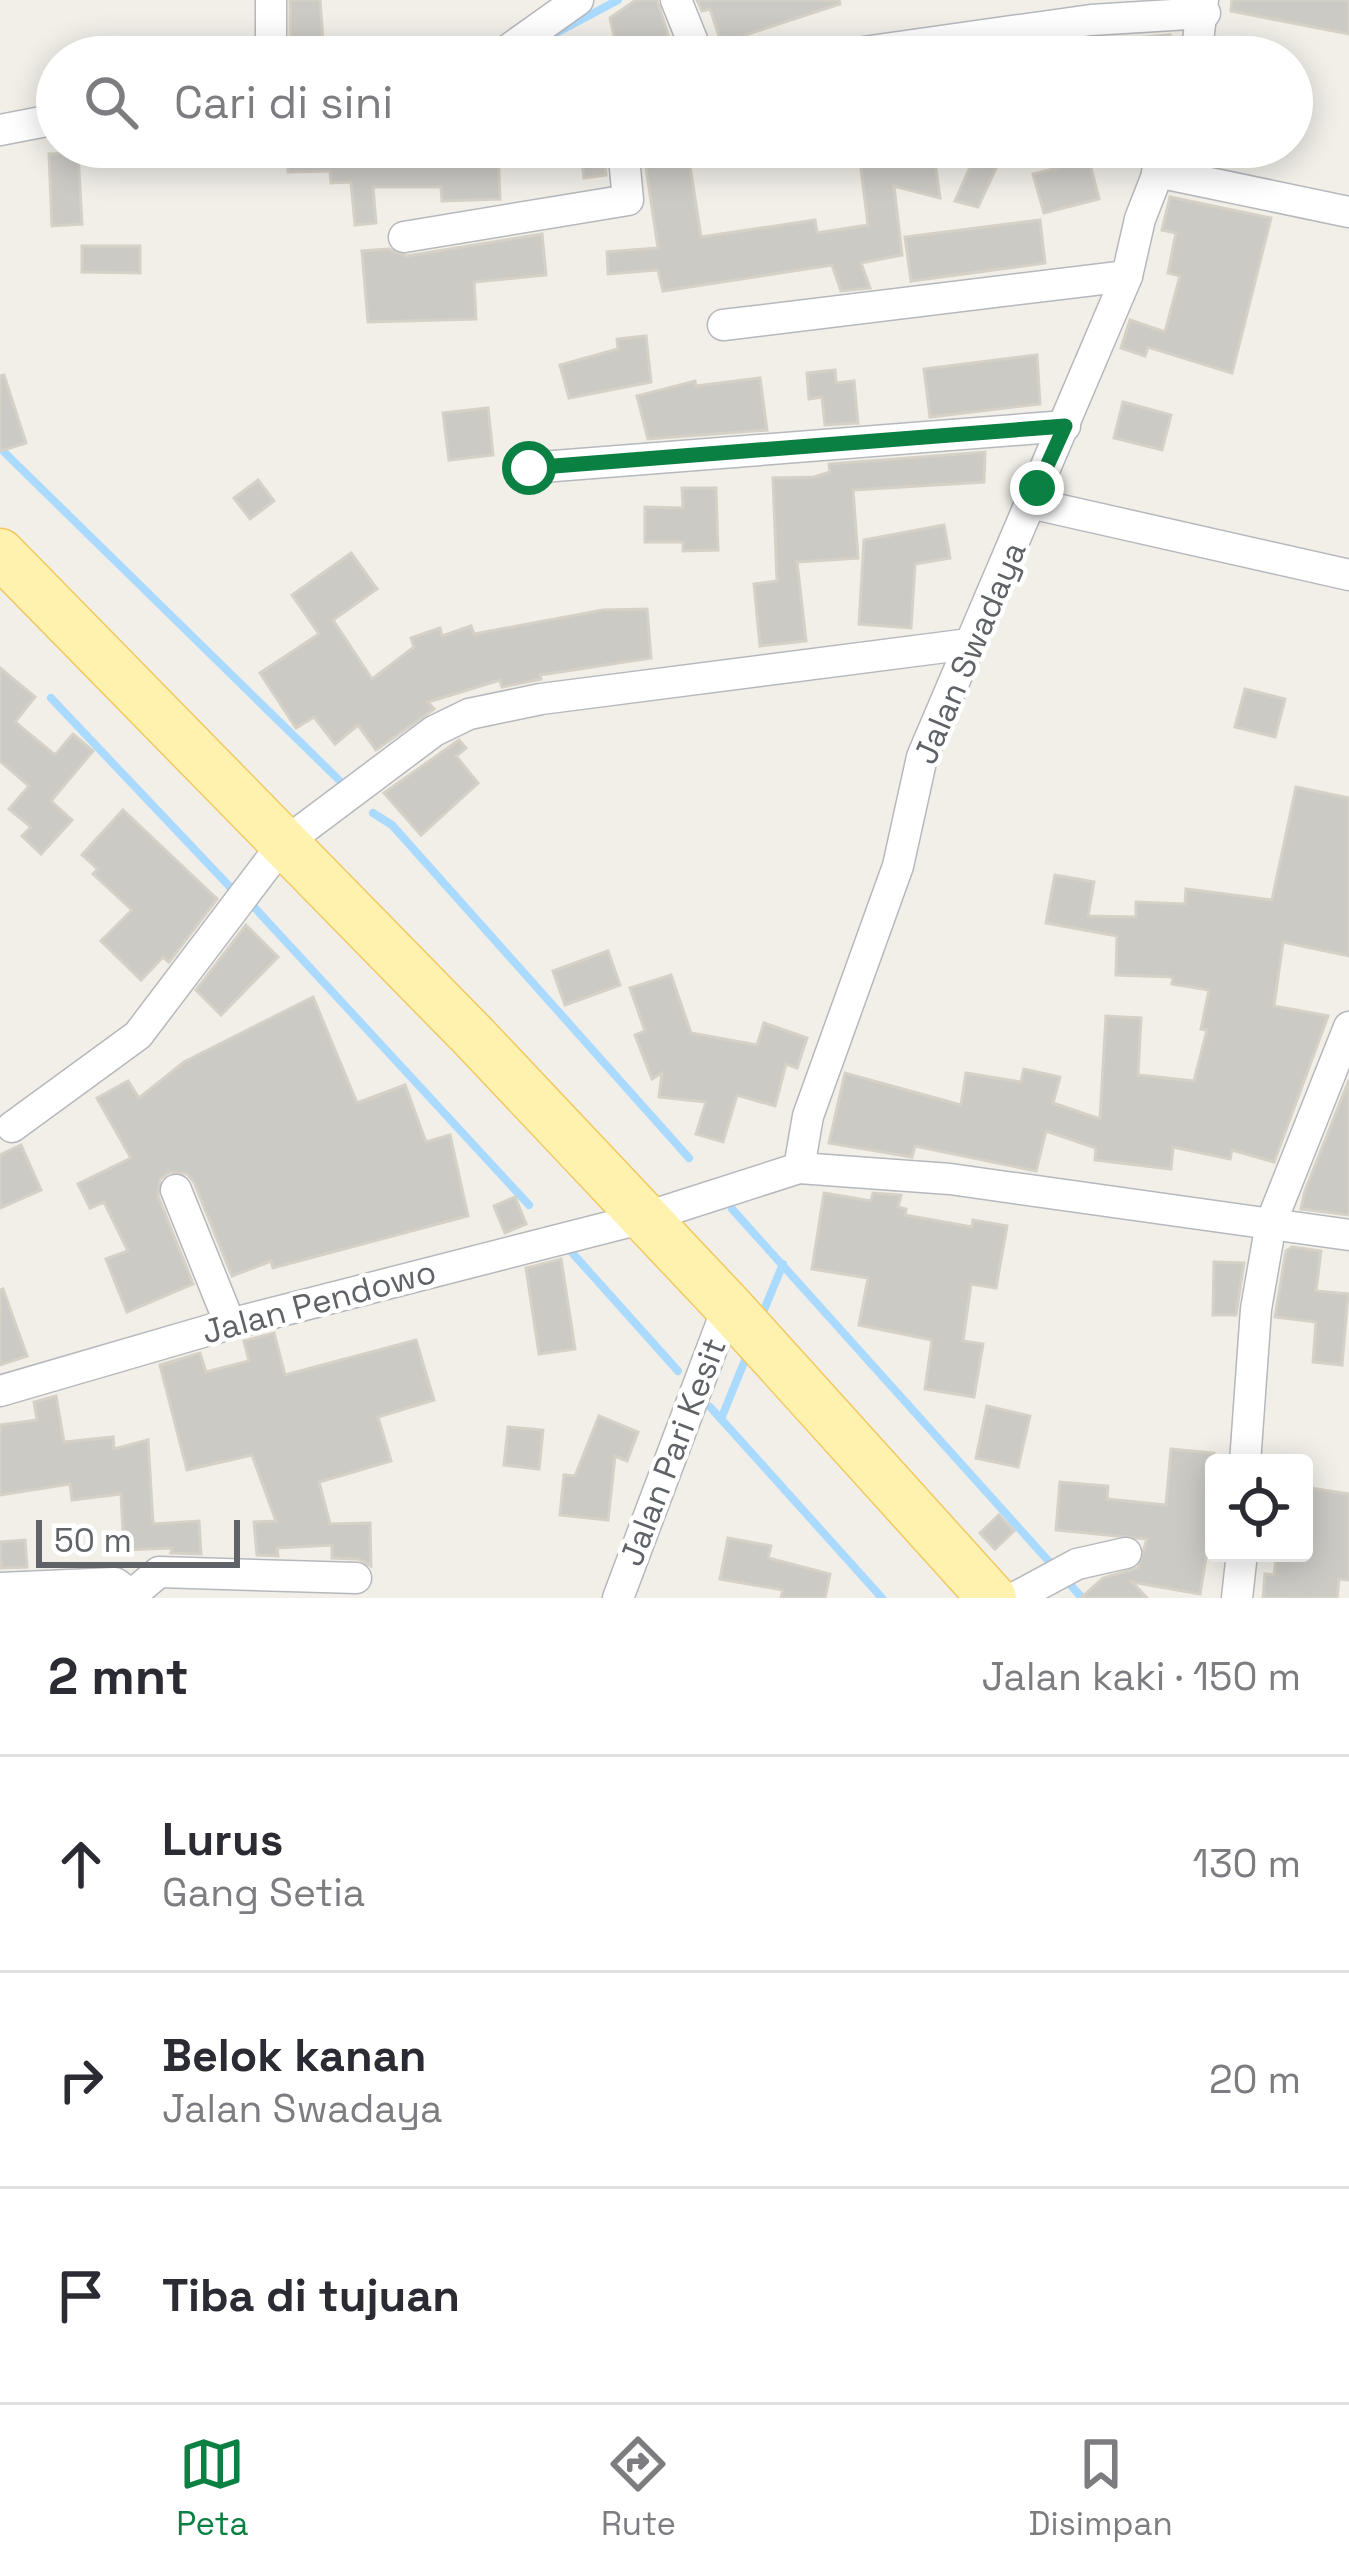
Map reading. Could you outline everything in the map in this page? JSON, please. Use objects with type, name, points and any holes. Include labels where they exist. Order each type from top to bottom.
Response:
[{"type":"main road","points":[[5,569],[475,1038],[640,1219],[728,1306],[992,1598]]},
{"type":"street","points":[[271,0],[271,36]]},
{"type":"street","points":[[527,36],[578,0]]},
{"type":"street","points":[[676,0],[691,36]]},
{"type":"street","points":[[977,36],[1204,7]]},
{"type":"street","points":[[0,130],[36,123]]},
{"type":"street","points":[[404,237],[628,200],[625,168]]},
{"type":"street","name":"Jalan Swadaya","points":[[799,1168],[808,1116],[862,979],[898,866],[922,757],[1126,276],[1160,168]]},
{"type":"street","points":[[1191,168],[1349,212]]},
{"type":"street","points":[[723,325],[1126,276]]},
{"type":"street","points":[[529,468],[1065,426]]},
{"type":"street","points":[[1030,503],[1349,575]]},
{"type":"street","points":[[12,1127],[138,1036],[281,844],[434,731],[470,714],[541,699],[969,644]]},
{"type":"street","points":[[1246,1454],[1256,1309],[1271,1223],[1349,1028]]},
{"type":"street","points":[[799,1168],[950,1179],[1349,1235]]},
{"type":"street","name":"Jalan Pendowo","points":[[0,1391],[230,1324],[640,1219],[799,1168]]},
{"type":"street","points":[[176,1190],[230,1324]]},
{"type":"street","name":"Jalan Pari Kesit","points":[[618,1598],[728,1306]]},
{"type":"street","points":[[1014,1598],[1077,1564],[1126,1553]]},
{"type":"street","points":[[1237,1598],[1241,1562]]},
{"type":"street","points":[[0,1588],[115,1583],[135,1596],[159,1572],[356,1578]]},
{"type":"building","points":[[290,0],[320,0],[323,36],[290,36]]},
{"type":"building","points":[[636,0],[657,0],[668,36],[614,36],[610,18]]},
{"type":"building","points":[[697,0],[839,0],[840,4],[745,36],[719,36],[710,9],[702,11]]},
{"type":"building","points":[[1232,0],[1349,0],[1349,34],[1231,11]]},
{"type":"building","points":[[50,168],[79,168],[82,224],[52,226]]},
{"type":"building","points":[[288,168],[499,168],[500,199],[442,201],[441,187],[373,187],[376,223],[355,225],[351,182],[331,183],[330,171],[288,172]]},
{"type":"building","points":[[583,168],[606,168],[606,175],[584,178]]},
{"type":"building","points":[[646,168],[690,168],[701,237],[815,220],[817,233],[868,225],[861,168],[936,168],[940,198],[894,186],[902,255],[861,263],[870,288],[841,291],[832,265],[663,291],[658,270],[608,274],[607,252],[658,248]]},
{"type":"building","points":[[970,168],[996,168],[978,207],[955,201]]},
{"type":"building","points":[[1091,168],[1099,199],[1044,213],[1033,174]]},
{"type":"building","points":[[1170,197],[1271,218],[1232,373],[1148,347],[1145,356],[1121,348],[1130,320],[1165,332],[1180,276],[1168,273],[1176,233],[1162,230]]},
{"type":"building","points":[[1040,220],[1045,263],[911,281],[905,237]]},
{"type":"building","points":[[542,234],[546,275],[474,282],[476,319],[368,322],[362,251],[389,249],[407,256]]},
{"type":"building","points":[[82,246],[140,246],[140,273],[82,272]]},
{"type":"building","points":[[646,336],[651,382],[569,398],[560,365],[618,349],[617,339]]},
{"type":"building","points":[[1037,355],[1040,404],[930,417],[924,369]]},
{"type":"building","points":[[835,370],[836,383],[854,381],[858,423],[825,425],[822,397],[809,399],[807,373]]},
{"type":"building","points":[[4,375],[26,443],[0,451],[0,376]]},
{"type":"building","points":[[760,378],[767,430],[648,439],[637,396],[695,381],[696,386]]},
{"type":"building","points":[[1123,402],[1171,415],[1162,450],[1114,438]]},
{"type":"building","points":[[488,408],[493,455],[449,460],[443,413]]},
{"type":"building","points":[[985,452],[984,482],[853,490],[858,558],[797,562],[806,641],[760,646],[754,584],[777,581],[773,478],[814,477],[830,472],[829,464]]},
{"type":"building","points":[[258,480],[274,501],[250,519],[234,498]]},
{"type":"building","points":[[682,488],[716,488],[718,550],[683,551],[683,542],[645,542],[645,507],[683,508]]},
{"type":"building","points":[[944,525],[950,558],[915,564],[911,628],[859,624],[864,540]]},
{"type":"building","points":[[351,553],[377,589],[333,620],[372,679],[414,647],[411,638],[440,628],[442,636],[471,626],[474,634],[603,610],[647,609],[651,658],[540,675],[541,679],[502,687],[500,680],[428,702],[434,709],[376,750],[358,725],[335,744],[314,717],[296,728],[260,673],[319,634],[292,595]]},
{"type":"building","points":[[0,668],[35,697],[15,722],[55,755],[73,734],[93,751],[51,801],[72,820],[41,854],[22,836],[31,827],[9,809],[29,786],[0,761]]},
{"type":"building","points":[[1245,689],[1285,699],[1275,737],[1235,727]]},
{"type":"building","points":[[459,740],[466,748],[456,756],[478,783],[421,835],[384,793]]},
{"type":"building","points":[[1296,787],[1349,798],[1349,956],[1283,942],[1274,1006],[1328,1016],[1274,1162],[1232,1150],[1230,1159],[1173,1147],[1171,1169],[1095,1160],[1096,1148],[1046,1131],[1036,1171],[915,1146],[912,1157],[829,1143],[845,1073],[961,1105],[966,1073],[1021,1082],[1024,1069],[1060,1077],[1053,1103],[1100,1119],[1106,1016],[1141,1018],[1138,1075],[1194,1081],[1207,1030],[1201,1029],[1209,990],[1172,984],[1173,977],[1116,975],[1117,936],[1046,923],[1055,875],[1094,882],[1088,916],[1136,917],[1136,902],[1185,904],[1186,889],[1272,900]]},
{"type":"building","points":[[123,810],[217,899],[169,962],[163,957],[141,980],[101,941],[132,910],[93,874],[98,869],[82,855]]},
{"type":"building","points":[[246,925],[278,957],[221,1015],[196,990]]},
{"type":"building","points":[[608,951],[620,985],[565,1005],[553,971]]},
{"type":"building","points":[[671,975],[691,1033],[757,1045],[764,1023],[807,1038],[797,1068],[786,1064],[775,1106],[737,1095],[723,1142],[696,1134],[706,1102],[659,1097],[662,1073],[652,1079],[635,1035],[645,1031],[630,988]]},
{"type":"building","points":[[313,997],[357,1103],[405,1085],[426,1142],[450,1135],[468,1216],[273,1268],[271,1261],[232,1276],[194,1182],[187,1174],[170,1172],[160,1179],[158,1196],[193,1284],[127,1312],[106,1259],[128,1251],[104,1202],[90,1208],[78,1184],[131,1158],[97,1098],[128,1081],[139,1098],[184,1062]]},
{"type":"building","points":[[1349,1080],[1349,1215],[1301,1209],[1305,1191]]},
{"type":"building","points":[[21,1145],[41,1190],[0,1208],[0,1155]]},
{"type":"building","points":[[824,1193],[871,1201],[873,1193],[901,1195],[898,1207],[906,1209],[905,1215],[972,1227],[973,1220],[1007,1226],[996,1288],[971,1284],[963,1341],[983,1344],[974,1397],[925,1389],[932,1340],[859,1325],[868,1278],[812,1269]]},
{"type":"building","points":[[515,1197],[526,1224],[505,1233],[494,1206]]},
{"type":"building","points":[[1292,1247],[1321,1251],[1316,1291],[1348,1294],[1342,1365],[1313,1362],[1316,1322],[1275,1317],[1286,1251]]},
{"type":"building","points":[[561,1259],[575,1349],[539,1354],[526,1268]]},
{"type":"building","points":[[1214,1262],[1244,1263],[1236,1315],[1213,1315]]},
{"type":"building","points":[[0,1290],[27,1356],[0,1365]]},
{"type":"building","points":[[274,1333],[285,1375],[416,1340],[434,1400],[378,1417],[391,1461],[319,1482],[330,1524],[370,1523],[371,1566],[358,1559],[332,1558],[332,1545],[277,1548],[278,1556],[257,1555],[254,1522],[276,1521],[252,1455],[187,1470],[160,1365],[200,1353],[206,1372],[249,1361],[244,1341]]},
{"type":"building","points":[[56,1396],[64,1442],[113,1437],[114,1449],[148,1440],[153,1524],[199,1521],[201,1554],[171,1553],[172,1548],[124,1550],[121,1494],[72,1500],[70,1484],[0,1495],[0,1425],[37,1420],[34,1402]]},
{"type":"building","points":[[987,1406],[1030,1416],[1018,1467],[976,1458]]},
{"type":"building","points":[[599,1416],[638,1432],[627,1461],[615,1456],[608,1520],[560,1515],[564,1475],[575,1476]]},
{"type":"building","points":[[508,1427],[543,1430],[539,1469],[504,1465]]},
{"type":"building","points":[[1171,1449],[1214,1453],[1205,1454],[1205,1562],[1200,1594],[1132,1582],[1147,1598],[1081,1598],[1103,1578],[1138,1568],[1147,1539],[1056,1530],[1060,1482],[1108,1486],[1107,1499],[1166,1505]]},
{"type":"building","points":[[1313,1488],[1349,1494],[1349,1580],[1339,1579],[1337,1598],[1263,1598],[1265,1574],[1274,1575],[1276,1562],[1313,1562]]},
{"type":"building","points":[[999,1515],[1014,1531],[995,1549],[980,1533]]},
{"type":"building","points":[[728,1538],[771,1546],[768,1558],[830,1574],[825,1598],[781,1598],[783,1590],[720,1579]]},
{"type":"building","points":[[25,1540],[27,1567],[1,1568],[0,1542]]},
{"type":"waterway","points":[[558,32],[618,0]]},
{"type":"waterway","points":[[0,448],[341,782]]},
{"type":"waterway","points":[[51,698],[231,888]]},
{"type":"waterway","points":[[373,813],[392,825],[689,1158]]},
{"type":"waterway","points":[[254,907],[529,1205]]},
{"type":"waterway","points":[[732,1209],[1053,1566]]},
{"type":"waterway","points":[[567,1247],[678,1371]]},
{"type":"waterway","points":[[764,1310],[783,1264]]},
{"type":"waterway","points":[[745,1360],[721,1419],[882,1598]]},
{"type":"waterway","points":[[710,1407],[721,1419]]},
{"type":"waterway","points":[[1067,1581],[1082,1598]]},
{"type":"route","points":[[529,468],[1065,426],[1037,488]]}]
